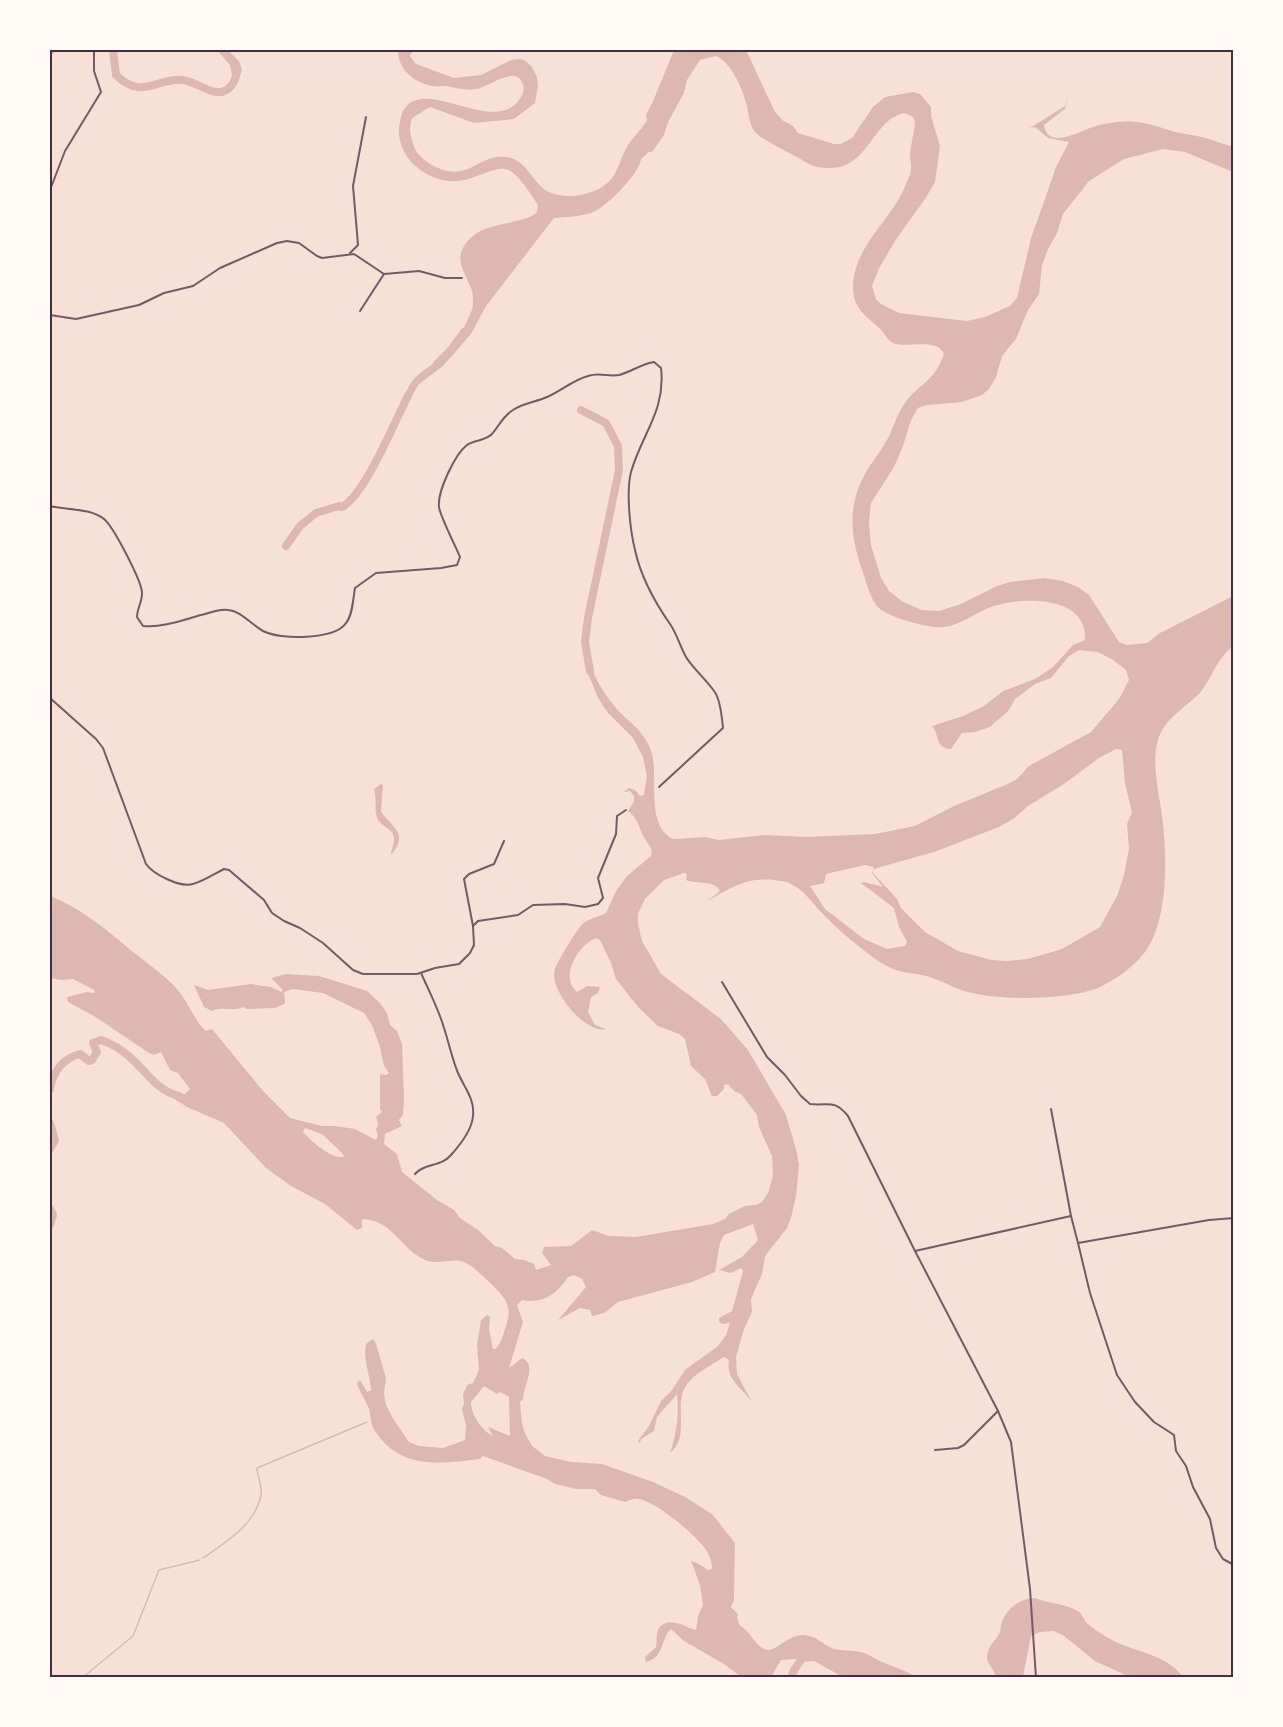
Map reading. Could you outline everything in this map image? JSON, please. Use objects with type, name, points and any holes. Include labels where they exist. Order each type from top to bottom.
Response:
[{"type":"street","points":[[50,190],[65,151],[101,92],[94,71],[94,50]]},
{"type":"street","points":[[348,254],[358,245],[353,186],[366,117]]},
{"type":"street","points":[[50,315],[76,319],[139,305],[164,293],[193,286],[220,268],[281,242],[304,245],[316,256],[322,258],[354,254],[384,274],[418,271],[445,278],[462,278]]},
{"type":"street","points":[[360,311],[384,274]]},
{"type":"street","points":[[50,506],[88,511],[106,521],[132,563],[141,588],[142,596],[137,617],[143,626],[169,623],[226,609],[236,612],[268,633],[301,636],[328,634],[338,631],[347,623],[355,588],[376,573],[458,565],[460,557],[439,506],[445,481],[454,459],[467,444],[492,434],[513,409],[548,397],[561,387],[587,376],[601,373],[619,375],[646,363],[654,362],[661,368],[662,393],[656,416],[646,432],[631,474],[630,515],[634,548],[641,572],[663,616],[686,656],[717,694],[723,728],[659,787]]},
{"type":"street","points":[[50,698],[103,748],[146,864],[152,872],[177,883],[191,885],[224,869],[230,870],[264,900],[272,913],[323,943],[353,970],[363,974],[402,975],[459,964],[470,953],[474,945],[473,926],[464,879],[469,874],[497,862],[504,841]]},
{"type":"street","points":[[473,926],[478,921],[518,915],[533,905],[565,904],[585,907],[598,904],[603,898],[598,878],[616,834],[617,816],[626,810]]},
{"type":"street","points":[[415,1174],[420,1169],[439,1164],[451,1156],[467,1132],[473,1118],[467,1087],[458,1072],[444,1028],[421,973]]},
{"type":"street","points":[[722,982],[759,1045],[801,1096],[810,1104],[831,1103],[836,1105],[848,1116],[998,1411],[1013,1452],[1030,1589],[1036,1677]]},
{"type":"street","points":[[1051,1109],[1071,1216],[1090,1293],[1117,1375],[1135,1402],[1154,1422],[1174,1435],[1176,1451],[1186,1466],[1193,1487],[1210,1519],[1216,1548],[1223,1559],[1233,1565]]},
{"type":"street","points":[[915,1251],[1071,1216]]},
{"type":"street","points":[[1078,1243],[1209,1220],[1233,1218]]},
{"type":"street","points":[[934,1450],[958,1448],[964,1445],[998,1411]]},
{"type":"street","points":[[50,1670],[52,1677]]},
{"type":"shaded area","points":[[217,50],[228,50],[239,61],[242,70],[239,79],[232,75],[230,65]]},
{"type":"shaded area","points":[[398,50],[413,50],[410,56],[416,64],[454,78],[481,75],[511,60],[524,60],[532,67],[538,86],[535,103],[514,119],[474,123],[430,107],[412,118],[411,137],[417,152],[425,160],[444,170],[455,172],[488,159],[506,157],[523,165],[544,189],[570,196],[590,193],[612,178],[628,145],[647,120],[646,115],[674,50],[746,50],[775,112],[782,120],[793,126],[798,133],[834,144],[841,144],[852,138],[873,107],[885,97],[913,92],[920,94],[931,107],[931,116],[940,146],[935,182],[897,238],[879,268],[872,286],[876,299],[881,304],[899,313],[967,321],[985,317],[1010,306],[1017,298],[1031,238],[1056,167],[1069,142],[1048,138],[1035,127],[1030,128],[1065,106],[1068,95],[1065,109],[1044,125],[1046,132],[1056,138],[1071,136],[1100,125],[1132,121],[1202,137],[1233,147],[1233,172],[1185,152],[1163,149],[1124,159],[1089,181],[1063,214],[1042,265],[1039,294],[1028,310],[1016,339],[1002,356],[996,377],[989,389],[982,395],[962,402],[918,408],[911,420],[894,467],[871,503],[869,523],[871,545],[881,578],[889,591],[903,602],[922,610],[939,611],[961,604],[1010,582],[1044,578],[1063,581],[1078,587],[1089,595],[1119,642],[1127,645],[1147,643],[1160,633],[1233,596],[1233,645],[1218,663],[1202,690],[1170,720],[1158,740],[1155,768],[1164,831],[1164,886],[1158,923],[1153,939],[1145,952],[1130,968],[1117,977],[1098,988],[1085,992],[1034,998],[982,995],[964,991],[930,977],[899,971],[884,964],[846,936],[803,892],[787,882],[755,880],[732,888],[707,901],[720,891],[714,885],[686,880],[687,874],[684,873],[664,880],[645,899],[638,914],[642,941],[661,974],[721,1019],[748,1050],[786,1115],[797,1153],[799,1165],[791,1218],[787,1228],[765,1256],[762,1274],[751,1299],[752,1312],[744,1329],[736,1357],[737,1374],[752,1402],[735,1383],[728,1367],[729,1360],[724,1357],[698,1373],[686,1386],[682,1394],[680,1438],[670,1453],[677,1424],[677,1394],[657,1417],[654,1431],[641,1439],[640,1443],[638,1441],[649,1426],[661,1401],[672,1390],[685,1370],[718,1346],[726,1335],[730,1323],[722,1324],[719,1318],[732,1311],[743,1271],[741,1268],[731,1273],[719,1270],[742,1257],[758,1240],[753,1224],[724,1235],[720,1243],[715,1272],[692,1282],[618,1302],[604,1313],[592,1316],[590,1310],[580,1308],[558,1320],[586,1287],[582,1279],[574,1275],[568,1277],[549,1296],[530,1301],[522,1300],[517,1305],[523,1322],[509,1368],[522,1358],[529,1366],[523,1399],[520,1402],[522,1424],[532,1446],[545,1456],[571,1462],[602,1464],[653,1482],[685,1497],[712,1514],[735,1543],[734,1600],[731,1607],[738,1614],[740,1626],[763,1648],[770,1650],[793,1637],[804,1635],[834,1649],[864,1653],[916,1677],[843,1677],[814,1661],[800,1662],[795,1659],[781,1660],[771,1677],[741,1677],[724,1664],[684,1641],[671,1629],[656,1656],[646,1662],[645,1657],[656,1647],[658,1630],[663,1624],[673,1622],[696,1630],[698,1616],[703,1605],[700,1585],[691,1561],[708,1570],[712,1569],[712,1566],[707,1551],[685,1528],[656,1506],[639,1499],[625,1502],[601,1495],[595,1489],[576,1489],[555,1484],[483,1456],[480,1459],[436,1463],[409,1458],[396,1453],[385,1444],[372,1426],[369,1409],[357,1383],[360,1380],[367,1392],[371,1390],[365,1350],[366,1344],[373,1339],[386,1378],[384,1394],[386,1405],[409,1442],[419,1446],[443,1448],[465,1440],[463,1394],[467,1385],[473,1383],[479,1370],[477,1345],[481,1320],[487,1315],[490,1317],[489,1329],[493,1349],[495,1349],[500,1342],[509,1313],[502,1295],[474,1268],[464,1262],[436,1262],[419,1257],[391,1231],[374,1221],[362,1220],[362,1228],[357,1230],[325,1204],[291,1186],[266,1168],[224,1123],[187,1107],[165,1093],[185,1094],[190,1089],[178,1073],[170,1070],[161,1052],[154,1055],[149,1053],[94,1016],[68,1002],[67,997],[87,992],[95,993],[94,990],[73,979],[50,978],[50,896],[93,920],[170,982],[181,994],[203,1028],[206,1031],[212,1029],[263,1091],[290,1118],[322,1126],[355,1129],[376,1140],[378,1124],[376,1117],[382,1112],[380,1109],[380,1076],[389,1073],[384,1066],[372,1025],[364,1013],[323,993],[293,989],[284,992],[284,1004],[275,1008],[247,1009],[243,1007],[212,1011],[204,1007],[194,985],[208,990],[251,984],[271,987],[281,992],[283,990],[271,978],[287,974],[319,976],[367,991],[387,1013],[390,1025],[397,1031],[402,1044],[404,1099],[403,1115],[399,1120],[402,1126],[385,1134],[384,1144],[397,1154],[402,1172],[437,1200],[454,1210],[460,1218],[478,1230],[495,1246],[502,1248],[515,1259],[534,1264],[536,1270],[551,1265],[542,1253],[544,1247],[571,1246],[592,1230],[609,1236],[636,1237],[713,1224],[745,1206],[762,1202],[768,1193],[773,1176],[772,1156],[759,1127],[757,1115],[741,1094],[734,1091],[728,1084],[724,1085],[724,1089],[717,1096],[712,1096],[705,1079],[691,1066],[685,1039],[679,1034],[658,1026],[639,1008],[616,979],[600,940],[596,938],[589,942],[577,954],[570,970],[570,978],[577,992],[587,986],[600,987],[598,993],[591,997],[588,1012],[595,1025],[606,1029],[597,1029],[588,1025],[579,1017],[563,998],[554,978],[557,965],[578,930],[585,922],[606,913],[616,891],[627,876],[651,856],[650,847],[636,820],[628,811],[634,802],[634,796],[630,791],[624,792],[629,788],[635,790],[640,796],[644,795],[647,776],[643,757],[633,738],[608,713],[598,698],[585,666],[586,654],[604,692],[642,734],[650,748],[653,758],[655,810],[658,822],[664,832],[673,839],[705,837],[719,840],[765,835],[806,837],[875,834],[915,826],[954,806],[1010,783],[1029,766],[1091,732],[1119,699],[1129,680],[1126,670],[1113,660],[1098,652],[1079,650],[1069,656],[1051,678],[1035,684],[1015,699],[1009,710],[990,727],[962,733],[951,749],[946,748],[940,744],[932,726],[984,706],[1003,691],[1035,679],[1053,667],[1073,645],[1085,640],[1083,625],[1076,614],[1065,607],[1036,601],[1020,601],[988,608],[951,626],[928,626],[888,614],[876,605],[869,591],[854,541],[853,516],[857,492],[902,408],[910,396],[936,371],[944,354],[935,346],[891,342],[859,308],[853,290],[861,255],[897,202],[910,174],[910,154],[915,122],[913,117],[905,113],[894,117],[885,124],[853,161],[829,168],[815,166],[772,144],[755,132],[750,123],[743,92],[732,71],[716,56],[700,60],[687,80],[684,93],[668,122],[664,135],[652,152],[641,159],[628,181],[605,205],[591,213],[554,218],[486,306],[471,334],[443,366],[419,384],[406,406],[406,394],[410,384],[453,347],[471,311],[472,292],[460,260],[462,249],[480,231],[532,216],[537,212],[538,205],[519,178],[509,170],[493,170],[456,181],[437,179],[410,161],[400,142],[400,121],[403,111],[415,100],[429,99],[498,112],[512,107],[522,95],[523,84],[519,78],[504,77],[473,90],[432,86],[419,82],[408,74]],"holes":[[[1116,749],[1122,750],[1125,783],[1132,813],[1127,824],[1129,849],[1124,875],[1118,894],[1100,927],[1062,949],[1028,959],[1006,961],[992,960],[958,951],[925,932],[901,908],[897,899],[873,873],[873,870],[934,852],[999,827],[1099,758]],[[865,865],[874,867],[872,873],[883,887],[861,883],[894,908],[899,927],[907,942],[905,946],[887,949],[864,939],[825,909],[810,886],[824,883],[826,874]],[[305,1128],[322,1134],[344,1157],[328,1153],[303,1132]],[[484,1386],[497,1394],[500,1392],[509,1397],[510,1436],[488,1427],[493,1436],[485,1430],[475,1417],[471,1402]]]},
{"type":"shaded area","points":[[383,785],[381,811],[399,835],[397,847],[391,855],[394,836],[379,821],[376,814],[374,789]]},
{"type":"shaded area","points":[[1035,1598],[1074,1609],[1089,1625],[1104,1635],[1168,1663],[1183,1677],[1130,1677],[1095,1661],[1064,1636],[1054,1631],[1040,1632],[1031,1636],[1023,1677],[995,1677],[987,1657],[991,1645],[999,1634],[1004,1617],[1020,1602]]},
{"type":"waterway","points":[[113,50],[116,75],[125,83],[134,86],[142,87],[183,80],[214,92],[220,92],[233,84],[236,68]]},
{"type":"waterway","points":[[437,364],[464,332]]},
{"type":"waterway","points":[[286,546],[300,526],[316,513],[342,507],[361,488],[409,394]]},
{"type":"waterway","points":[[581,410],[606,423],[618,446],[619,470],[588,618],[585,642],[590,671]]},
{"type":"waterway","points":[[50,1089],[53,1077],[63,1063],[80,1054],[89,1061],[92,1060],[97,1052],[93,1043],[101,1040],[123,1052],[156,1084],[179,1096]]},
{"type":"waterway","points":[[50,1123],[55,1140],[50,1149]]},
{"type":"waterway","points":[[50,1209],[53,1215],[50,1225]]},
{"type":"waterway","points":[[203,1558],[238,1532],[253,1515],[261,1492],[257,1468],[367,1422]]},
{"type":"waterway","points":[[82,1678],[133,1636],[159,1570],[200,1560]]},
{"type":"waterway","points":[[791,1678],[806,1653]]}]
